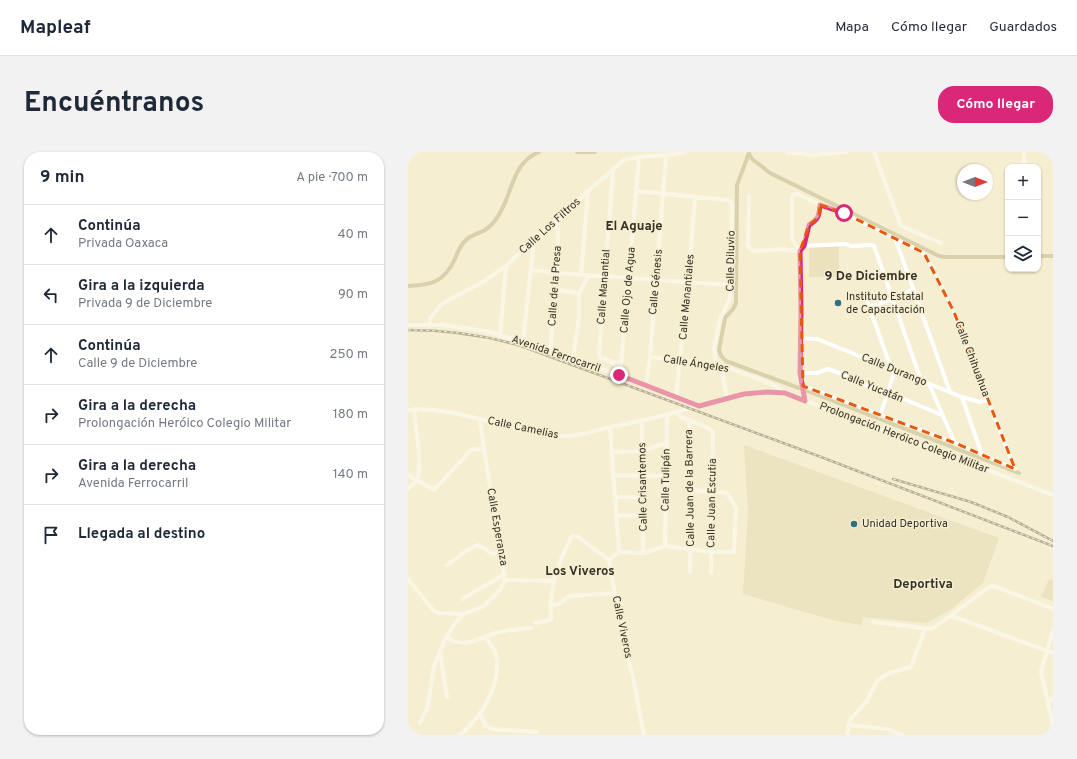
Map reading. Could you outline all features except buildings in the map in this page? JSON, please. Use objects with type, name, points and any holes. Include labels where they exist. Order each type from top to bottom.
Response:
[{"type":"street","name":"Calle Los Filtros","points":[[430,326],[430,318],[442,304],[484,281],[506,266],[534,239],[558,220],[588,191],[624,160],[639,157],[666,156],[685,152]]},
{"type":"street","points":[[787,152],[811,156],[847,152]]},
{"type":"street","points":[[874,152],[901,226],[941,243]]},
{"type":"street","points":[[1024,152],[1024,164]]},
{"type":"street","name":"Calle Génesis","points":[[646,385],[650,357],[666,156]]},
{"type":"street","name":"Calle Ojo de Agua","points":[[619,375],[639,157]]},
{"type":"street","name":"Calle Manantial","points":[[613,169],[599,356],[621,365]]},
{"type":"street","points":[[582,275],[588,191]]},
{"type":"street","points":[[636,191],[695,197]]},
{"type":"street","points":[[805,401],[800,373],[800,251],[792,239],[792,197],[794,194],[798,194],[820,205],[844,213],[895,238],[950,392]]},
{"type":"street","points":[[749,196],[748,247],[754,250],[780,249],[800,251]]},
{"type":"street","name":"Calle Diluvio","points":[[695,197],[727,200],[731,202],[732,206],[730,298],[720,319],[714,349],[716,366]]},
{"type":"street","name":"Calle Manantiales","points":[[676,397],[681,360],[695,197]]},
{"type":"street","points":[[800,251],[804,246],[809,225],[816,221],[819,217],[820,205]]},
{"type":"street","name":"Calle de la Presa","points":[[550,352],[556,290],[558,220]]},
{"type":"street","name":"Calle Chihuahua","points":[[895,238],[924,253],[954,312],[1014,469],[982,455]]},
{"type":"street","points":[[523,342],[534,239]]},
{"type":"street","points":[[804,246],[845,244],[851,246],[874,246],[921,380]]},
{"type":"street","points":[[500,335],[506,266]]},
{"type":"street","points":[[531,270],[730,285]]},
{"type":"street","points":[[573,359],[580,316],[579,293],[589,275]]},
{"type":"street","points":[[869,307],[893,299],[913,289]]},
{"type":"street","points":[[556,290],[579,293]]},
{"type":"street","points":[[866,298],[893,369],[880,416]]},
{"type":"street","name":"Avenida Ferrocarril","points":[[408,325],[450,326],[500,335],[619,375],[699,406]]},
{"type":"street","name":"Calle Durango","points":[[801,338],[817,339],[962,397],[980,402],[988,400]]},
{"type":"street","name":"Calle Ángeles","points":[[650,357],[726,367],[776,386],[785,393]]},
{"type":"street","points":[[722,367],[727,398]]},
{"type":"street","name":"Calle Yucatán","points":[[800,373],[817,374],[828,369],[854,378],[860,383],[887,392],[942,415]]},
{"type":"street","points":[[929,384],[955,443]]},
{"type":"street","points":[[803,386],[955,443],[982,455]]},
{"type":"street","name":"Prolongación Heróico Colegio Militar","points":[[683,410],[744,394],[767,392],[785,393],[1053,495]]},
{"type":"street","points":[[962,397],[982,455]]},
{"type":"street","points":[[408,489],[416,480],[419,461],[414,409]]},
{"type":"street","name":"Calle Camelias","points":[[408,410],[435,410],[547,435],[563,436],[610,428],[683,410]]},
{"type":"street","name":"Calle Juan de la Barrera","points":[[676,412],[682,418],[689,420],[691,490],[690,572]]},
{"type":"street","name":"Calle Tulipán","points":[[665,546],[667,414]]},
{"type":"street","name":"Calle Esperanza","points":[[420,723],[428,706],[434,666],[446,638],[456,622],[464,614],[484,606],[501,589],[505,580],[480,419]]},
{"type":"street","name":"Calle Crisantemos","points":[[642,420],[643,553]]},
{"type":"street","name":"Calle Juan Escutia","points":[[689,420],[706,427],[713,432],[711,574]]},
{"type":"street","points":[[610,428],[619,552]]},
{"type":"street","points":[[611,452],[642,450],[666,443]]},
{"type":"street","points":[[408,475],[434,490],[472,449],[484,449]]},
{"type":"street","points":[[613,475],[666,476]]},
{"type":"street","points":[[535,623],[551,620],[550,606],[554,581],[561,558],[572,536],[575,535],[609,560],[619,552],[643,553],[665,546],[711,552],[734,552],[736,508],[727,493],[691,490]]},
{"type":"street","points":[[615,497],[633,497],[643,500]]},
{"type":"street","points":[[616,515],[643,516]]},
{"type":"street","points":[[448,565],[466,551],[478,545],[493,554],[500,551]]},
{"type":"street","name":"Calle Viveros","points":[[609,560],[610,575],[617,605],[623,621],[625,646],[633,677],[644,735]]},
{"type":"street","points":[[462,599],[505,574]]},
{"type":"street","points":[[408,579],[433,610],[438,613],[464,614]]},
{"type":"street","points":[[505,580],[554,581]]},
{"type":"street","points":[[873,622],[932,629],[952,616],[989,587],[994,586],[1053,609]]},
{"type":"street","points":[[550,606],[559,604],[569,596],[615,593]]},
{"type":"street","points":[[952,616],[1053,653]]},
{"type":"street","points":[[446,638],[456,643],[466,644],[498,632],[531,628]]},
{"type":"street","points":[[848,735],[848,725],[850,720],[866,702],[877,681],[889,673],[911,667],[925,629]]},
{"type":"street","points":[[1053,630],[1041,672],[1053,725]]},
{"type":"street","points":[[458,735],[462,733],[480,714],[495,683],[497,665],[495,652],[485,637]]},
{"type":"street","points":[[440,652],[447,697]]},
{"type":"street","points":[[1047,701],[1053,699]]},
{"type":"street","points":[[480,714],[486,726],[492,729],[537,732]]},
{"type":"street","points":[[848,725],[887,729],[902,735]]},
{"type":"highlighted area","points":[[820,205],[844,213],[924,253],[954,312],[1015,469],[955,443],[803,386],[800,251],[809,225],[819,217]]},
{"type":"shaded area","points":[[809,246],[839,246],[839,277],[809,277]]},
{"type":"shaded area","name":"Unidad Deportiva","points":[[744,445],[999,538],[983,583],[950,610],[926,623],[863,617],[862,625],[836,621],[743,594],[748,511]]},
{"type":"shaded area","points":[[1049,579],[1053,580],[1053,601],[1041,597]]},
{"type":"waterway","points":[[408,286],[431,283],[446,273],[466,240],[485,230],[495,221],[506,201],[519,169],[531,156],[539,152]]},
{"type":"waterway","points":[[577,152],[595,152]]},
{"type":"waterway","points":[[749,153],[737,185],[736,303],[725,318],[719,350],[721,356],[726,361],[799,388]]},
{"type":"waterway","points":[[749,154],[752,159],[770,173],[939,256],[1005,257]]},
{"type":"waterway","points":[[1041,256],[1053,256]]},
{"type":"waterway","points":[[805,390],[1019,473]]},
{"type":"railway","points":[[408,330],[465,334],[521,346],[821,457],[1053,546]]},
{"type":"railway","points":[[893,479],[971,502],[1008,517],[1053,541]]},
{"type":"place","name":"Instituto Estatal de Capacitación","points":[[838,303]]},
{"type":"place","name":"Unidad Deportiva","points":[[854,524]]},
{"type":"district","name":"El Aguaje","points":[[634,227]]},
{"type":"district","name":"9 De Diciembre","points":[[871,277]]},
{"type":"district","name":"Los Viveros","points":[[580,572]]},
{"type":"district","name":"Deportiva","points":[[923,585]]},
{"type":"route","points":[[619,375],[699,406],[744,394],[767,392],[785,393],[805,401],[800,373],[800,251],[804,246],[809,225],[816,221],[819,217],[820,205],[844,213]]}]
